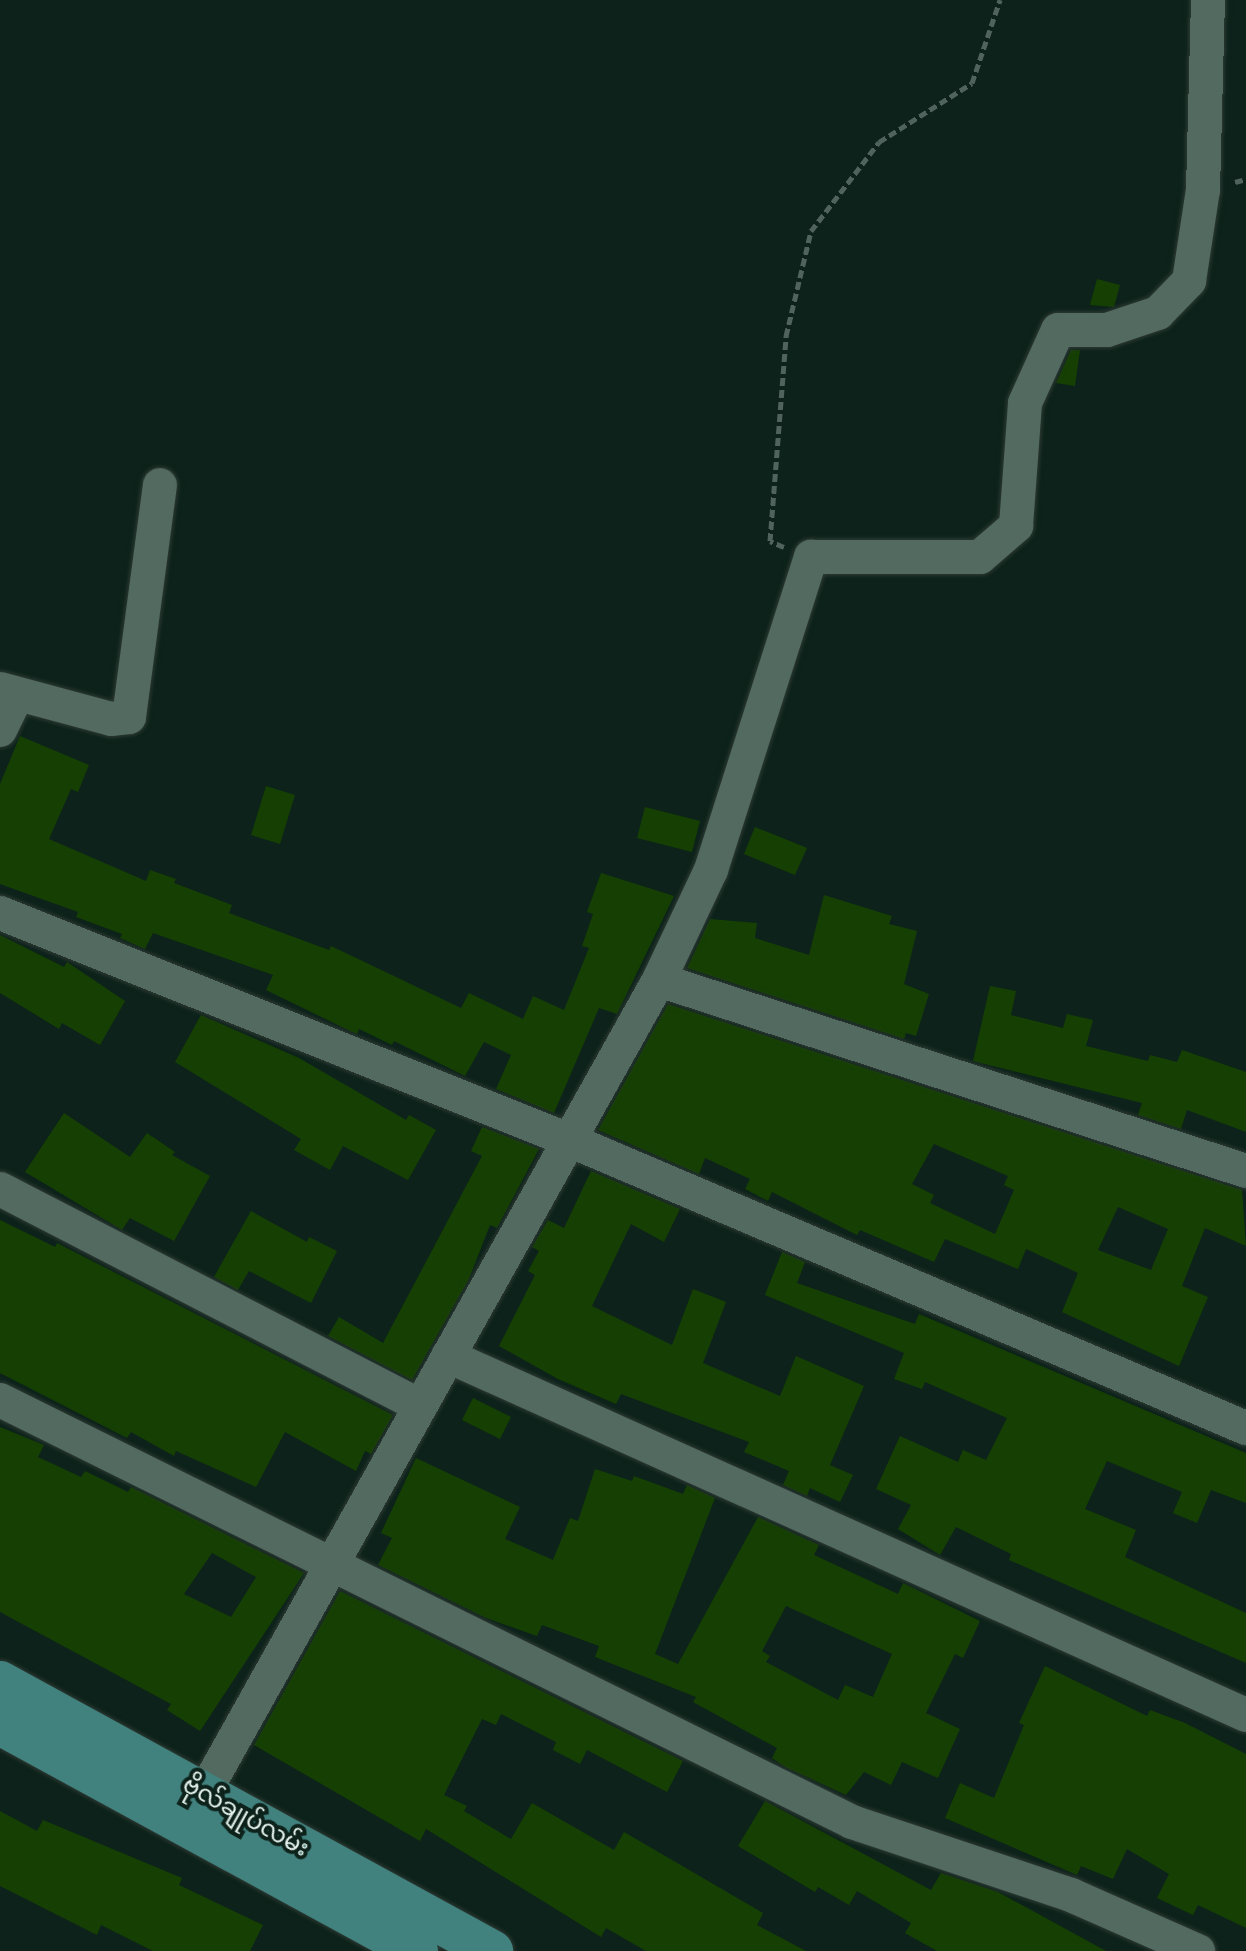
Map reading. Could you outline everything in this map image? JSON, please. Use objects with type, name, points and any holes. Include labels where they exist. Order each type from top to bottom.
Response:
[{"type":"main road","name":"ဗိုလ်ချုပ်လမ်း","points":[[0,1682],[492,1951]]},
{"type":"main road","name":"ဗိုလ်ချုပ်လမ်း","points":[[0,1724],[417,1951]]},
{"type":"street","points":[[204,1793],[659,980],[711,870],[811,557],[980,557],[1016,526],[1025,403],[1058,330],[1107,330],[1158,313],[1189,281],[1203,190],[1208,0]]},
{"type":"street","points":[[0,730],[8,693],[111,719],[129,717],[160,485]]},
{"type":"street","points":[[0,913],[569,1140],[1246,1428]]},
{"type":"street","points":[[659,980],[1246,1171]]},
{"type":"street","points":[[0,1189],[420,1406]]},
{"type":"street","points":[[448,1356],[1246,1715]]},
{"type":"street","points":[[0,1400],[332,1561],[852,1822],[1071,1895],[1198,1951]]},
{"type":"path","points":[[811,557],[770,541],[786,336],[811,231],[879,142],[972,83],[1000,0]]},
{"type":"building","points":[[1097,279],[1120,285],[1114,307],[1090,305]]},
{"type":"building","points":[[1071,350],[1080,350],[1075,386],[1056,383]]},
{"type":"building","points":[[20,736],[89,765],[78,792],[71,789],[49,839],[146,881],[150,870],[176,879],[174,883],[232,905],[229,913],[329,950],[331,946],[461,1008],[469,993],[523,1019],[533,996],[564,1010],[589,948],[582,946],[593,914],[587,912],[601,873],[674,896],[617,1014],[599,1008],[554,1113],[496,1089],[511,1055],[484,1042],[465,1076],[394,1041],[392,1045],[359,1029],[357,1034],[350,1031],[266,990],[273,975],[153,933],[145,949],[120,938],[122,934],[76,917],[78,912],[0,884],[0,784]]},
{"type":"building","points":[[266,786],[295,795],[280,844],[251,835]]},
{"type":"building","points":[[645,807],[700,821],[692,852],[637,838]]},
{"type":"building","points":[[755,827],[807,848],[795,875],[744,854]]},
{"type":"building","points":[[824,895],[892,916],[889,924],[917,931],[904,984],[929,994],[916,1036],[906,1033],[904,1039],[687,968],[710,919],[757,923],[755,938],[809,955]]},
{"type":"building","points":[[0,935],[64,967],[67,962],[125,1001],[100,1045],[62,1023],[59,1029],[0,993]]},
{"type":"building","points":[[990,986],[1016,991],[1011,1015],[1063,1028],[1067,1014],[1093,1020],[1086,1046],[1148,1061],[1150,1055],[1177,1062],[1182,1050],[1246,1072],[1246,1132],[1187,1110],[1181,1129],[1138,1115],[1142,1103],[973,1061]]},
{"type":"building","points":[[668,1004],[1242,1190],[1246,1246],[1205,1228],[1182,1286],[1208,1297],[1179,1366],[1062,1312],[1078,1273],[1026,1249],[1018,1269],[945,1239],[934,1262],[860,1230],[857,1235],[772,1192],[768,1201],[745,1189],[750,1179],[705,1158],[699,1174],[598,1130]],"holes":[[[934,1144],[1008,1176],[1004,1185],[1014,1190],[995,1234],[930,1203],[934,1195],[912,1184]],[[1118,1207],[1168,1229],[1151,1270],[1098,1250]]]},
{"type":"building","points":[[201,1015],[299,1058],[406,1120],[409,1115],[436,1130],[408,1180],[343,1146],[330,1170],[294,1150],[301,1139],[175,1062]]},
{"type":"building","points":[[64,1113],[130,1157],[147,1133],[175,1152],[172,1155],[210,1176],[174,1241],[130,1218],[122,1230],[25,1172]]},
{"type":"building","points":[[482,1127],[539,1149],[497,1228],[490,1225],[469,1279],[412,1380],[328,1336],[339,1317],[383,1343],[482,1156],[471,1151]]},
{"type":"building","points":[[591,1171],[680,1209],[664,1242],[631,1224],[592,1306],[672,1345],[693,1289],[726,1302],[703,1363],[780,1396],[796,1356],[864,1386],[830,1465],[853,1475],[840,1502],[810,1488],[807,1496],[783,1485],[789,1471],[744,1452],[749,1442],[621,1394],[616,1404],[558,1379],[499,1346],[535,1275],[528,1271],[539,1251],[532,1247],[548,1220],[564,1228]]},
{"type":"building","points":[[251,1211],[307,1242],[309,1237],[337,1251],[311,1303],[249,1271],[238,1290],[214,1277]]},
{"type":"building","points":[[0,1220],[55,1247],[57,1243],[393,1415],[371,1454],[365,1451],[356,1471],[285,1432],[256,1487],[176,1451],[174,1456],[131,1432],[127,1438],[0,1373]]},
{"type":"building","points":[[782,1252],[805,1262],[797,1283],[915,1324],[919,1314],[1246,1453],[1246,1503],[1211,1490],[1197,1523],[1173,1513],[1182,1492],[1107,1461],[1085,1509],[1136,1530],[1125,1557],[1246,1613],[1246,1663],[1009,1560],[1011,1554],[956,1527],[940,1555],[898,1529],[911,1505],[876,1489],[900,1436],[958,1462],[963,1450],[986,1460],[1007,1418],[925,1382],[922,1389],[894,1379],[904,1353],[765,1295]]},
{"type":"building","points":[[473,1398],[511,1417],[500,1439],[462,1420]]},
{"type":"building","points":[[0,1427],[44,1445],[38,1457],[81,1477],[85,1471],[128,1492],[131,1487],[304,1573],[200,1731],[167,1710],[171,1704],[0,1612]],"holes":[[[212,1553],[256,1577],[231,1617],[184,1594]]]},
{"type":"building","points":[[416,1458],[520,1507],[505,1539],[553,1560],[570,1518],[578,1521],[595,1469],[632,1481],[634,1476],[683,1494],[687,1485],[715,1498],[655,1654],[678,1664],[758,1517],[819,1545],[814,1555],[898,1594],[903,1583],[980,1621],[963,1658],[955,1654],[926,1713],[960,1729],[938,1778],[902,1762],[891,1785],[864,1772],[846,1795],[785,1767],[772,1758],[777,1748],[693,1702],[696,1697],[595,1657],[599,1646],[542,1625],[537,1636],[486,1618],[378,1565],[392,1538],[381,1533]],"holes":[[[786,1606],[892,1654],[873,1697],[845,1685],[838,1700],[766,1662],[770,1656],[762,1651]]]},
{"type":"building","points":[[340,1591],[683,1761],[667,1792],[587,1750],[580,1764],[553,1750],[556,1742],[501,1714],[496,1725],[482,1719],[444,1795],[467,1806],[464,1811],[511,1839],[532,1803],[614,1850],[624,1832],[763,1913],[757,1925],[806,1951],[646,1951],[606,1928],[601,1937],[426,1829],[420,1841],[254,1745]]},
{"type":"building","points":[[1045,1666],[1147,1716],[1150,1710],[1185,1723],[1246,1754],[1246,1928],[1198,1905],[1193,1915],[1157,1898],[1169,1874],[1127,1849],[1113,1879],[1081,1866],[1077,1875],[945,1818],[960,1783],[994,1798],[1024,1725],[1019,1723]]},
{"type":"building","points":[[765,1801],[931,1890],[941,1873],[998,1892],[1106,1951],[937,1951],[905,1933],[911,1923],[857,1891],[849,1905],[818,1887],[815,1892],[738,1846]]},
{"type":"building","points":[[0,1811],[37,1831],[43,1820],[182,1878],[179,1885],[263,1925],[250,1951],[153,1951],[101,1925],[97,1935],[0,1886]]}]
